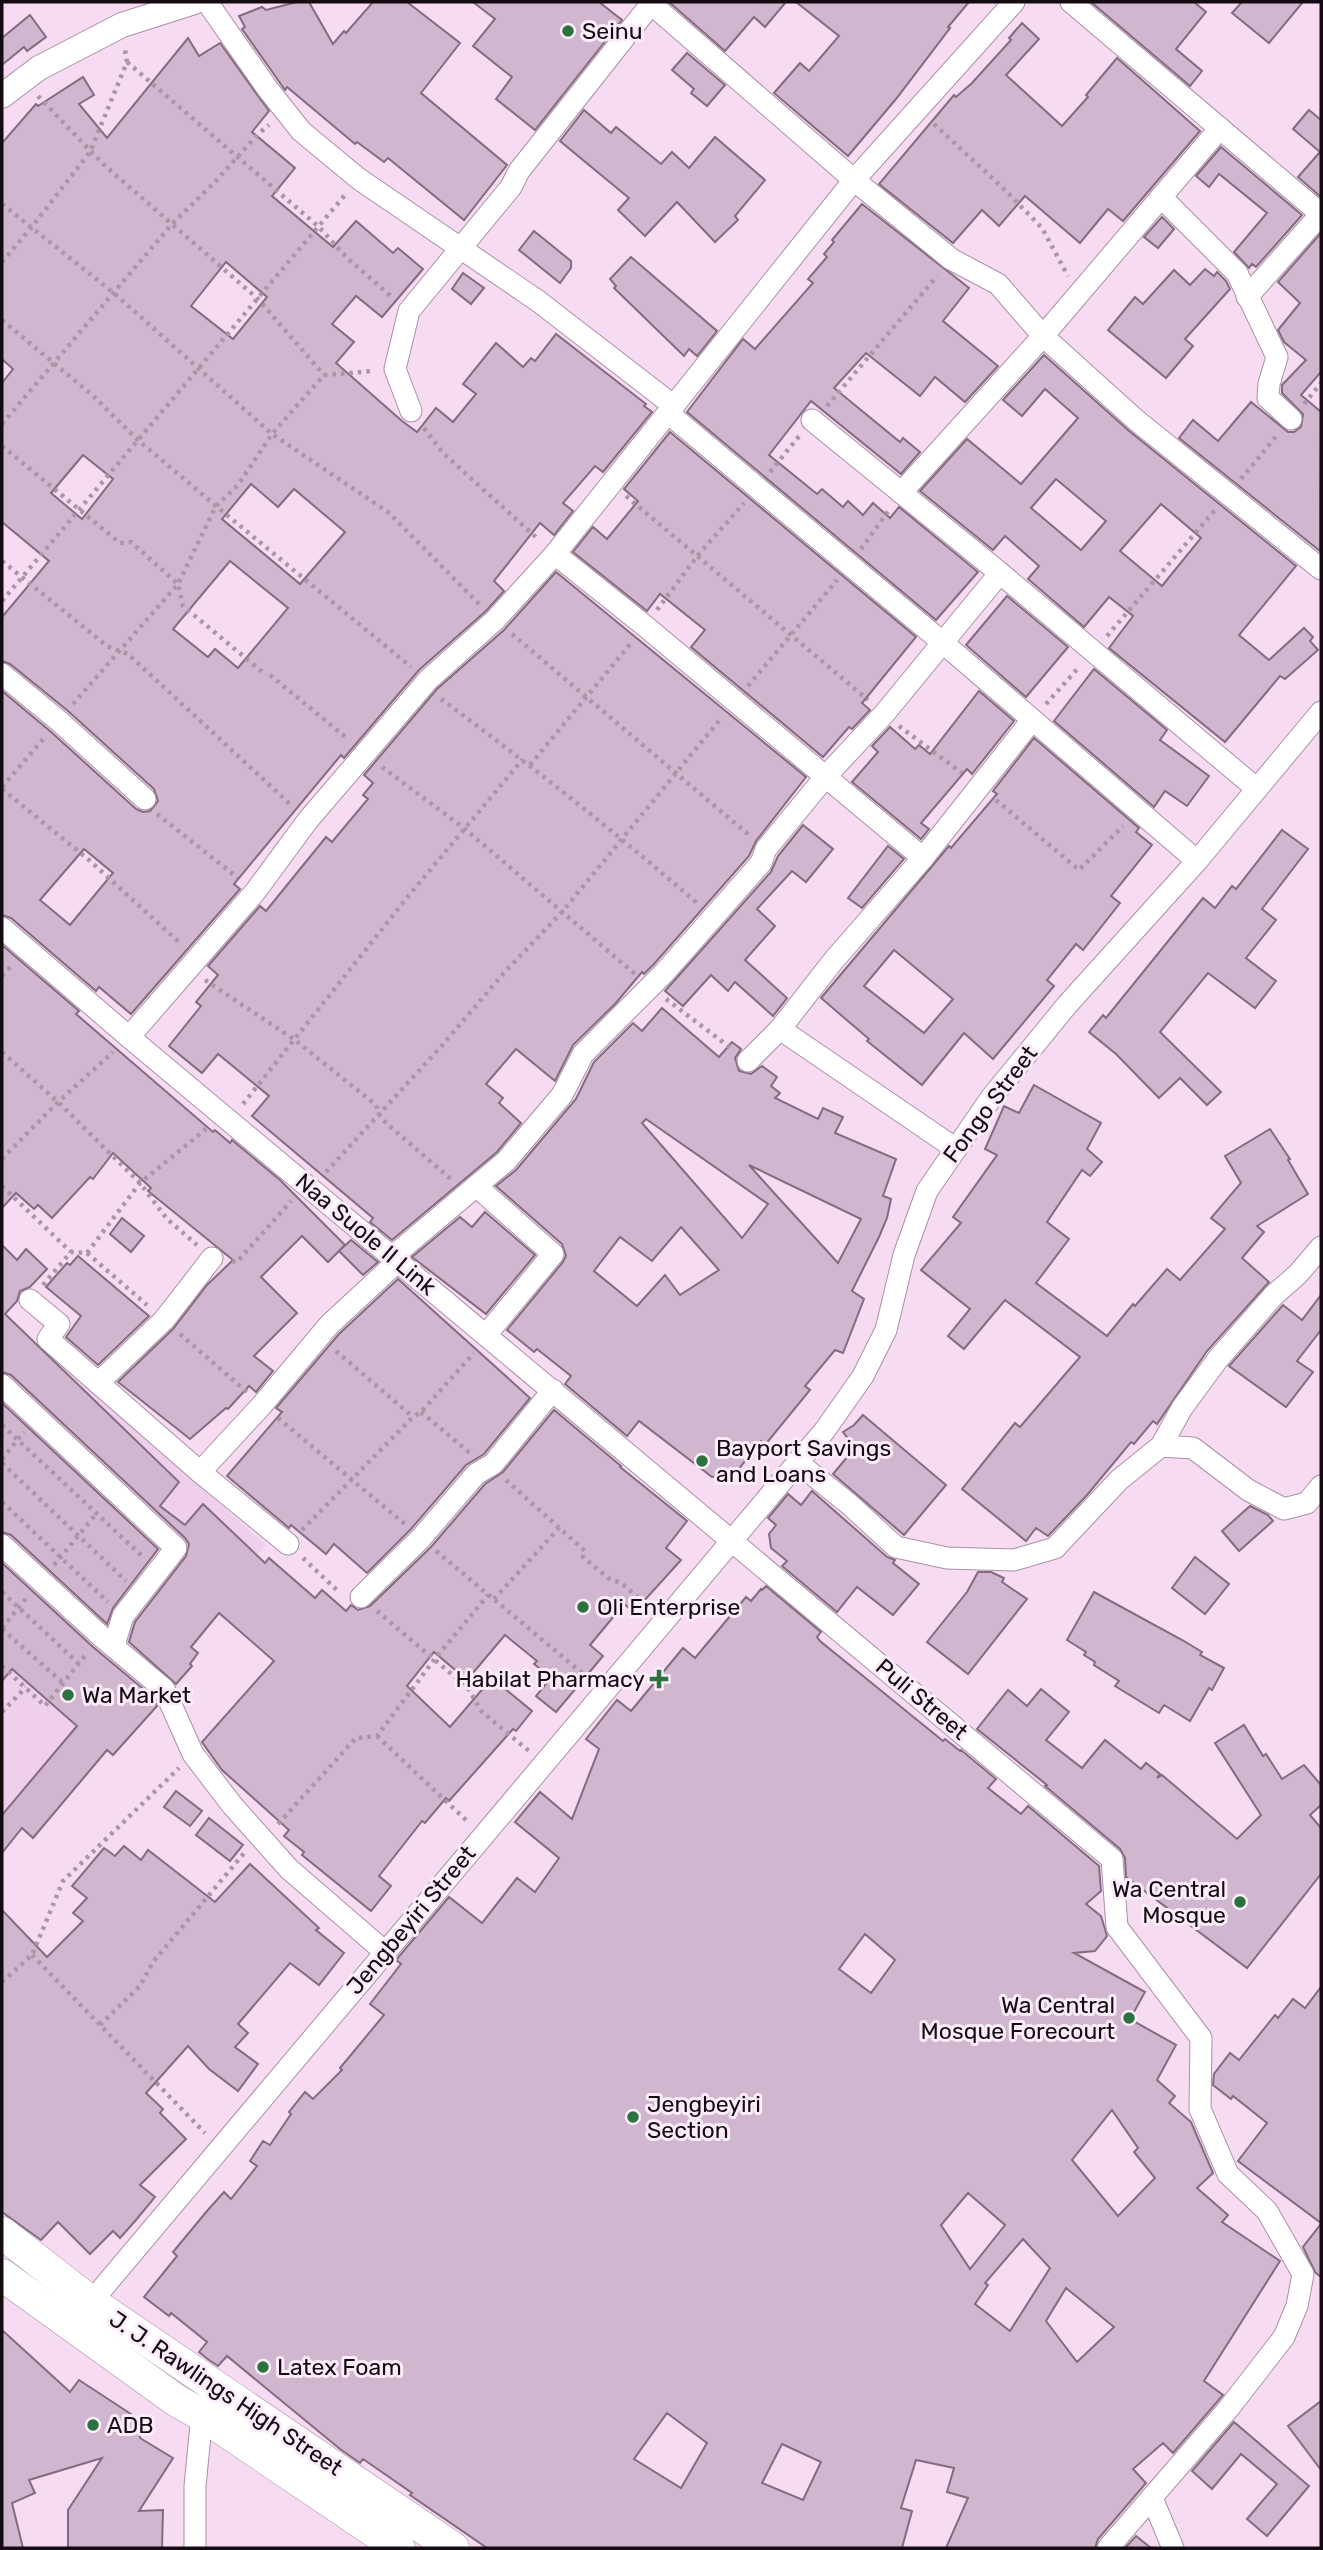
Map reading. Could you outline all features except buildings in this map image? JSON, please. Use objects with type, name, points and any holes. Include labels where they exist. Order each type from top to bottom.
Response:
[{"type":"main road","name":"J. J. Rawlings High Street","points":[[2,2233],[91,2302],[453,2548]]},
{"type":"main road","name":"J. J. Rawlings High Street","points":[[2,2275],[177,2400],[399,2548]]},
{"type":"street","points":[[2,96],[39,68],[122,24],[194,2]]},
{"type":"street","points":[[207,2],[301,131],[359,179],[538,301],[671,409],[757,488],[942,642],[1197,861]]},
{"type":"street","points":[[130,1037],[255,891],[308,820],[425,683],[495,620],[555,554],[854,180],[1014,2]]},
{"type":"street","points":[[1071,2],[1321,214],[1247,297]]},
{"type":"street","points":[[411,411],[395,369],[409,311],[511,187],[519,171],[650,3],[854,180],[951,260],[999,284],[1043,335],[1136,420],[1321,569]]},
{"type":"street","points":[[901,492],[1043,335],[1220,128]]},
{"type":"street","points":[[1161,197],[1237,273],[1277,357],[1268,398],[1291,419]]},
{"type":"street","points":[[812,420],[1000,573],[1257,789]]},
{"type":"street","points":[[555,554],[923,858]]},
{"type":"street","points":[[200,1472],[262,1405],[319,1337],[395,1259],[506,1161],[562,1095],[583,1054],[649,987],[761,863],[765,849],[826,776],[884,714],[1000,573]]},
{"type":"street","points":[[2,674],[59,721],[145,799]]},
{"type":"street","name":"Fongo Street","points":[[731,1539],[825,1430],[863,1376],[886,1330],[904,1255],[926,1191],[991,1098],[1067,1005],[1197,861],[1321,712]]},
{"type":"street","points":[[748,1061],[780,1029],[834,960],[923,858],[1032,720]]},
{"type":"street","name":"Naa Suole II Link","points":[[2,928],[731,1539]]},
{"type":"street","points":[[780,1029],[956,1149]]},
{"type":"street","points":[[472,1190],[553,1254],[487,1336]]},
{"type":"street","points":[[797,1462],[896,1547],[947,1558],[1014,1560],[1055,1548],[1119,1480],[1161,1446],[1182,1408],[1217,1359],[1321,1247]]},
{"type":"street","points":[[98,1383],[163,1320],[212,1258]]},
{"type":"street","points":[[30,1300],[59,1324],[48,1339],[200,1472],[288,1544]]},
{"type":"street","points":[[2,1385],[176,1548],[139,1594],[108,1641]]},
{"type":"street","points":[[361,1597],[421,1538],[476,1474],[493,1464],[553,1390]]},
{"type":"street","points":[[1161,1446],[1193,1448],[1248,1490],[1284,1509],[1307,1503],[1321,1486]]},
{"type":"street","name":"Jengbeyiri Street","points":[[91,2302],[731,1539]]},
{"type":"street","name":"Puli Street","points":[[731,1539],[1112,1859],[1117,1927],[1201,2038],[1200,2109],[1228,2174],[1267,2211],[1303,2274],[1297,2306],[1284,2337],[1229,2408],[1152,2498]]},
{"type":"street","points":[[2,1545],[164,1689],[193,1754],[232,1805],[289,1869],[385,1952]]},
{"type":"street","points":[[195,2548],[195,2487],[202,2415]]},
{"type":"street","points":[[1108,2548],[1152,2498],[1173,2548]]},
{"type":"path","points":[[2,262],[90,152],[127,62],[122,24]]},
{"type":"path","points":[[127,62],[318,227],[347,258],[409,311]]},
{"type":"path","points":[[23,80],[90,152],[258,299],[324,375]]},
{"type":"path","points":[[918,109],[1042,228],[1078,294]]},
{"type":"path","points":[[2,424],[172,224],[258,134],[286,112]]},
{"type":"path","points":[[2,601],[359,179]]},
{"type":"path","points":[[2,204],[115,294],[272,434],[388,512],[495,620],[765,849]]},
{"type":"path","points":[[530,765],[645,626],[698,555],[951,260]]},
{"type":"path","points":[[2,320],[91,394],[139,441],[425,683],[624,839],[713,917]]},
{"type":"path","points":[[395,369],[324,375],[272,434],[238,485],[216,506],[178,584],[2,788],[89,860],[192,963],[376,1105],[386,1123],[472,1190]]},
{"type":"path","points":[[1032,720],[1321,383]]},
{"type":"path","points":[[411,411],[443,453],[555,554]]},
{"type":"path","points":[[2,446],[120,542],[131,542],[178,584],[183,606],[366,754],[465,829],[649,987],[748,1061]]},
{"type":"path","points":[[2,1052],[58,1102],[140,1183],[167,1219],[212,1258],[237,1262],[379,1114],[562,912],[849,565],[901,492]]},
{"type":"path","points":[[2,561],[107,646],[128,654],[308,820]]},
{"type":"path","points":[[87,1253],[140,1183],[226,1118],[295,1040],[523,759]]},
{"type":"path","points":[[145,799],[158,814],[255,891]]},
{"type":"path","points":[[2,1159],[58,1102],[130,1037]]},
{"type":"path","points":[[2,1186],[71,1252],[87,1253],[262,1405],[603,1691]]},
{"type":"path","points":[[30,1300],[71,1252]]},
{"type":"path","points":[[487,1336],[421,1412],[413,1416],[288,1544],[344,1597],[361,1597],[468,1688],[481,1711],[543,1763]]},
{"type":"path","points":[[319,1337],[413,1416]]},
{"type":"path","points":[[421,1412],[496,1472],[584,1550],[583,1557],[608,1578],[621,1583],[664,1619]]},
{"type":"path","points":[[36,1417],[2,1461],[139,1594]]},
{"type":"path","points":[[2,1425],[157,1570]]},
{"type":"path","points":[[62,1682],[2,1629],[115,1491]]},
{"type":"path","points":[[2,1502],[123,1616]]},
{"type":"path","points":[[494,1599],[559,1528]]},
{"type":"path","points":[[2,1592],[78,1663]]},
{"type":"path","points":[[434,1660],[488,1595]]},
{"type":"path","points":[[2,1666],[45,1706],[78,1663],[108,1641]]},
{"type":"path","points":[[2,1712],[26,1687]]},
{"type":"path","points":[[377,1736],[482,1836]]},
{"type":"path","points":[[2,1982],[32,1955],[63,1881],[193,1754]]},
{"type":"path","points":[[32,1955],[220,2148]]},
{"type":"shaded area","name":"Wa Market","points":[[2,1313],[266,1545],[2,1845]]},
{"type":"place","name":"Seinu","points":[[568,31]]},
{"type":"place","name":"Bayport Savings and Loans","points":[[702,1461]]},
{"type":"place","name":"Oli Enterprise","points":[[583,1607]]},
{"type":"place","name":"Habilat Pharmacy","points":[[659,1679]]},
{"type":"place","name":"Wa Market","points":[[68,1695]]},
{"type":"place","name":"Wa Central Mosque","points":[[1240,1902]]},
{"type":"place","name":"Wa Central Mosque Forecourt","points":[[1129,2018]]},
{"type":"place","name":"Jengbeyiri Section","points":[[633,2117]]},
{"type":"place","name":"Latex Foam","points":[[263,2367]]},
{"type":"place","name":"ADB","points":[[93,2425]]}]
